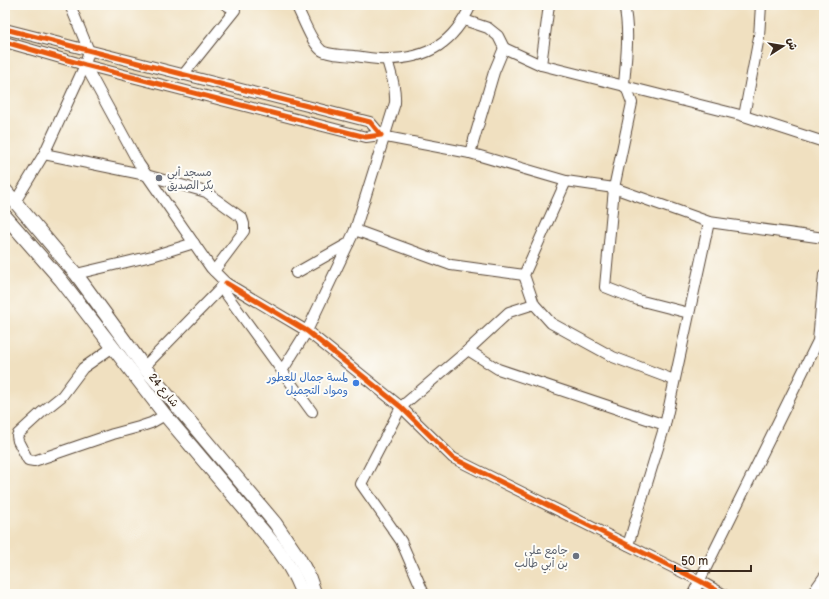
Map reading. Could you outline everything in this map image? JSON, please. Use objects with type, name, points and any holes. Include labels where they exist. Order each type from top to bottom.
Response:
[{"type":"street","points":[[15,202],[44,154],[85,65],[89,51],[70,5]]},
{"type":"street","points":[[296,5],[314,41],[322,51],[332,54],[387,60],[418,56],[445,42],[464,20],[471,5]]},
{"type":"street","points":[[541,65],[549,5]]},
{"type":"street","points":[[624,5],[627,18],[624,85],[632,103],[614,188],[605,287],[638,300],[689,313]]},
{"type":"street","points":[[744,116],[759,37],[761,5]]},
{"type":"street","points":[[184,76],[235,7]]},
{"type":"street","points":[[464,20],[488,28],[498,36],[504,48],[541,65],[744,116],[824,142]]},
{"type":"street","points":[[5,29],[184,76],[370,122],[383,136]]},
{"type":"street","points":[[5,42],[85,65],[366,137],[383,136],[470,153],[566,181],[614,188],[709,222],[824,238]]},
{"type":"street","points":[[470,153],[494,72],[504,48]]},
{"type":"street","points":[[282,371],[307,331],[355,230],[383,136],[396,103],[396,94],[387,60]]},
{"type":"street","points":[[85,65],[139,164],[312,412]]},
{"type":"street","points":[[44,154],[146,174],[206,192],[242,218],[244,224],[244,232],[214,271]]},
{"type":"street","points":[[566,181],[524,275],[534,304],[551,323],[613,358],[674,380]]},
{"type":"street","name":"شارع 24","points":[[5,190],[76,274],[144,367],[275,523],[299,558],[309,577],[315,594]]},
{"type":"street","name":"شارع 24","points":[[5,216],[61,280],[165,415],[279,551],[292,570],[302,594]]},
{"type":"street","points":[[628,545],[665,425],[709,222]]},
{"type":"street","points":[[355,230],[451,265],[524,275]]},
{"type":"street","points":[[76,274],[152,256],[194,243]]},
{"type":"street","points":[[296,273],[349,244]]},
{"type":"street","points":[[693,594],[821,345],[824,274]]},
{"type":"street","points":[[223,285],[307,331],[400,407],[453,458],[700,581],[723,594]]},
{"type":"street","points":[[144,367],[223,285]]},
{"type":"street","points":[[424,594],[401,541],[361,484],[400,407],[468,350],[509,312],[534,304]]},
{"type":"street","points":[[113,347],[83,368],[62,396],[16,436],[28,460],[34,461],[113,434],[139,427],[151,423],[165,415]]},
{"type":"street","points":[[468,350],[498,369],[665,425]]},
{"type":"street","points":[[812,594],[824,577]]},
{"type":"cycle path","points":[[5,29],[370,122],[381,135],[366,137],[85,65],[5,42]]},
{"type":"cycle path","points":[[226,283],[307,331],[401,407],[453,458],[700,581],[723,594]]},
{"type":"place","name":"مسجد أبي بكر الصديق","points":[[159,178]]},
{"type":"place","name":"لمسة جمال للعطور ومواد التجميل","points":[[356,383]]},
{"type":"place","name":"جامع علي بن أبي طالب","points":[[576,556]]}]
